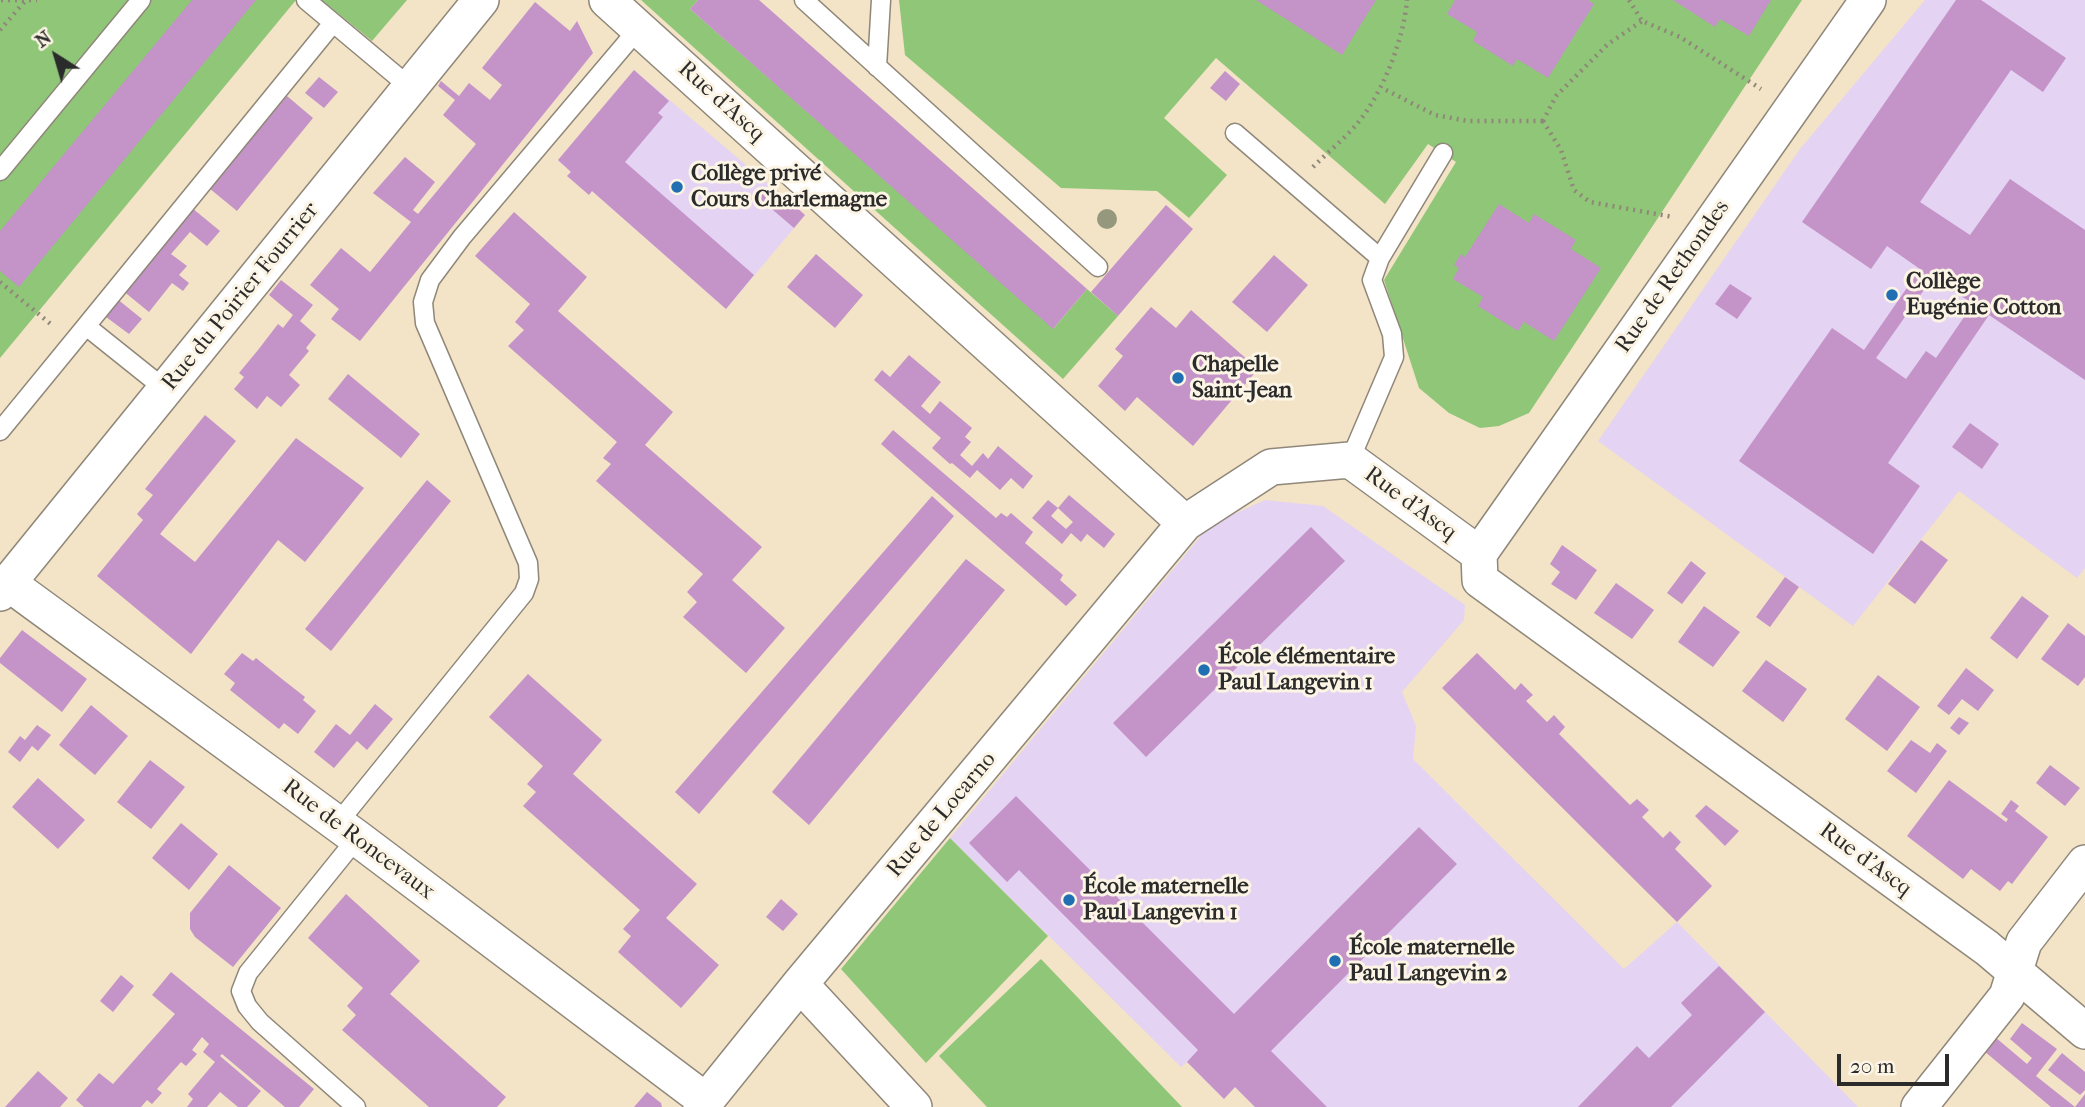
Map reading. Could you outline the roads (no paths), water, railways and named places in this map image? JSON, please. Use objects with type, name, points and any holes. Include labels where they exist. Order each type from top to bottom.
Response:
[{"type":"street","name":"Rue du Poirier Fourrier","points":[[4,588],[481,0]]},
{"type":"street","name":"Rue d'Ascq","points":[[607,0],[1185,523],[1270,467],[1350,460],[1479,554],[1480,580],[2015,970],[2036,992],[2085,1031]]},
{"type":"street","name":"Rue de Rethondes","points":[[1479,554],[1868,0]]},
{"type":"street","name":"Rue de Locarno","points":[[703,1104],[1185,523]]},
{"type":"street","name":"Rue de Roncevaux","points":[[4,588],[347,831],[703,1104]]},
{"type":"street","points":[[1919,1107],[2007,996],[2024,942],[2085,863]]},
{"type":"street","points":[[800,984],[914,1107]]},
{"type":"lane","points":[[0,171],[141,0]]},
{"type":"lane","points":[[306,0],[411,88]]},
{"type":"lane","points":[[804,0],[1098,267]]},
{"type":"lane","points":[[877,67],[881,0]]},
{"type":"lane","points":[[0,431],[334,23]]},
{"type":"lane","points":[[356,1107],[260,1022],[247,1006],[241,991],[248,973],[347,831],[524,593],[529,579],[528,563],[425,323],[423,302],[430,280],[462,237],[639,28]]},
{"type":"lane","points":[[1235,133],[1380,258]]},
{"type":"lane","points":[[1350,460],[1394,357],[1392,334],[1372,280],[1380,258],[1443,153]]},
{"type":"lane","points":[[86,326],[166,390]]},
{"type":"place","name":"Collège privé Cours Charlemagne","points":[[677,187]]},
{"type":"place","name":"Collège Eugénie Cotton","points":[[1892,295]]},
{"type":"place","name":"Chapelle Saint-Jean","points":[[1178,378]]},
{"type":"place","name":"École élémentaire Paul Langevin 1","points":[[1204,670]]},
{"type":"place","name":"École maternelle Paul Langevin 1","points":[[1069,900]]},
{"type":"place","name":"École maternelle Paul Langevin 2","points":[[1335,961]]}]
